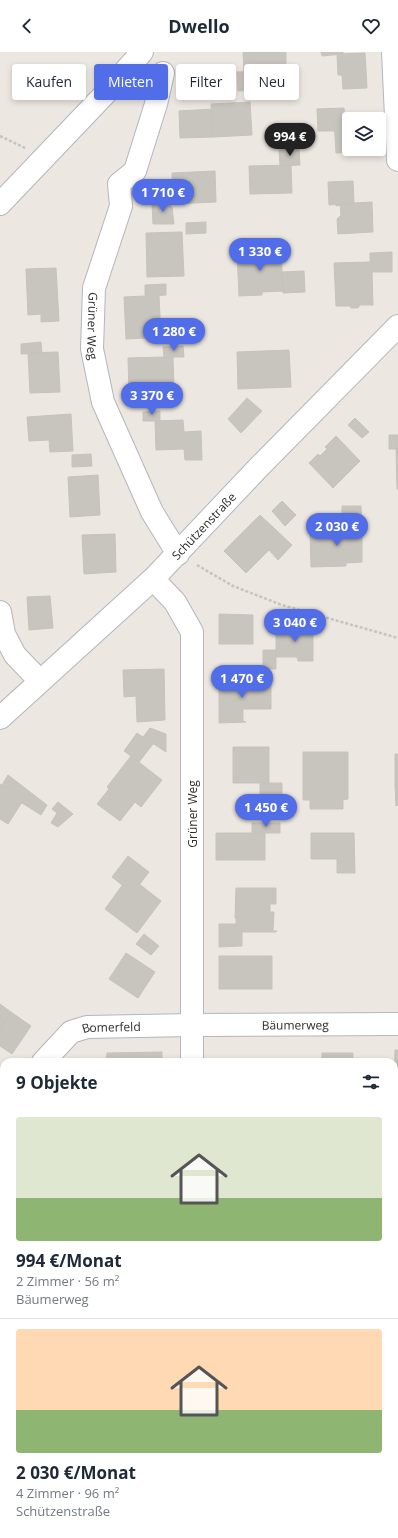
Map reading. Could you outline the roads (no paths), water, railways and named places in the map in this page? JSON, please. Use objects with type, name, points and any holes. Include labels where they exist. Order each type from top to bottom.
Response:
[{"type":"street","points":[[0,204],[103,96],[142,52]]},
{"type":"street","points":[[393,52],[398,160]]},
{"type":"street","name":"Grüner Weg","points":[[157,100],[135,171],[119,184],[122,206],[94,288],[92,348],[103,402],[152,512],[178,554]]},
{"type":"street","name":"Schützenstraße","points":[[0,718],[153,579],[289,436],[398,326]]},
{"type":"street","name":"Grüner Weg","points":[[153,579],[175,602],[192,632],[192,1058]]},
{"type":"street","points":[[0,612],[4,634],[14,655],[40,682]]},
{"type":"street","name":"Bäumerweg","points":[[192,1025],[398,1024]]},
{"type":"street","name":"Bomerfeld","points":[[47,1058],[71,1032],[87,1027],[192,1025]]}]
